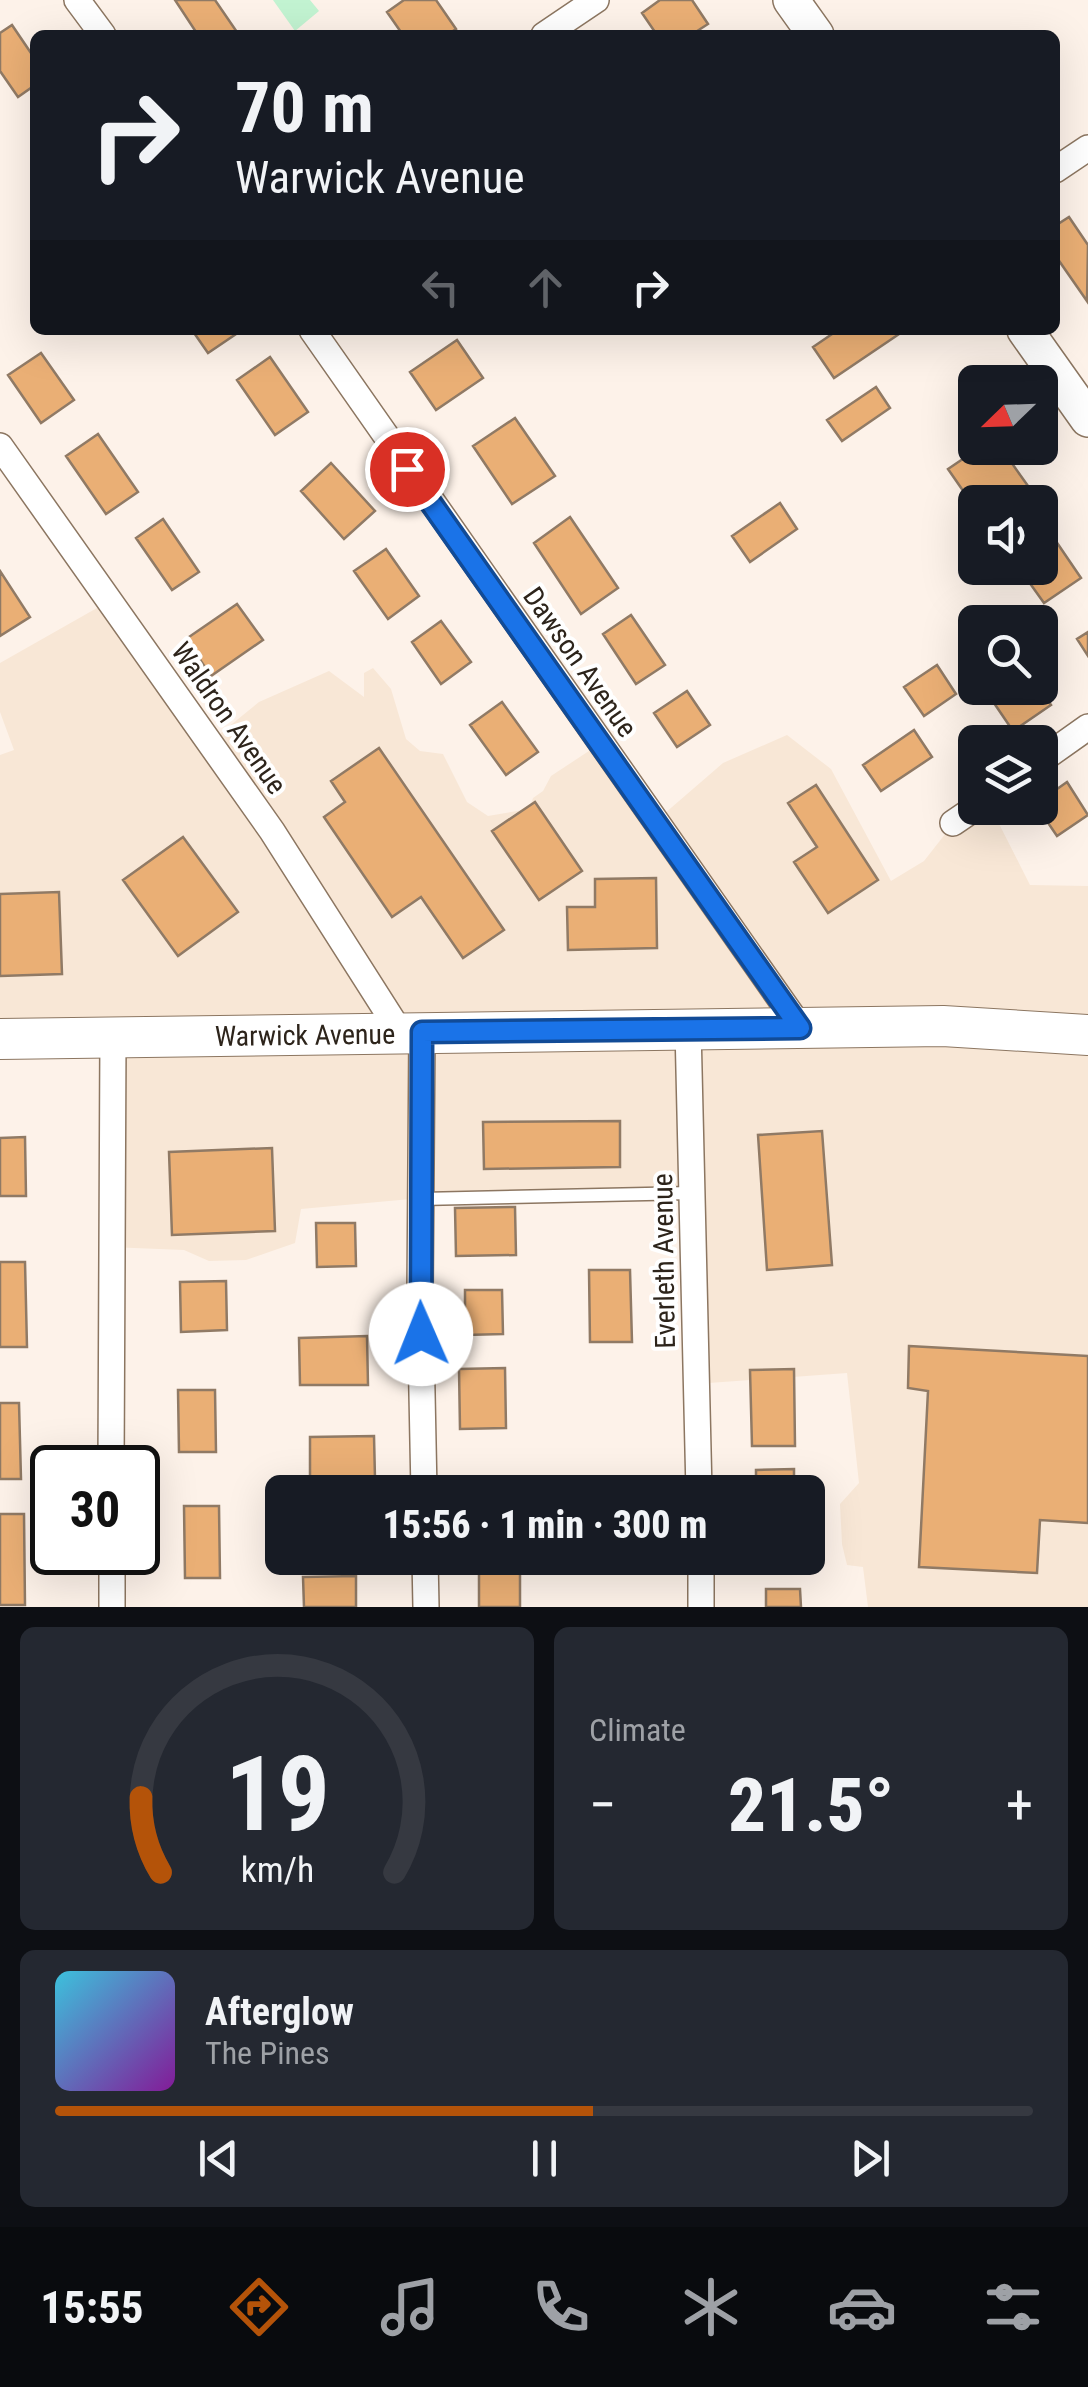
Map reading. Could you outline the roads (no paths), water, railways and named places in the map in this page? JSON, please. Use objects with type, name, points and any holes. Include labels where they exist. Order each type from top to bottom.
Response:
[{"type":"main road","name":"Warwick Avenue","points":[[0,1039],[943,1026],[1088,1035]]},
{"type":"street","points":[[78,0],[99,30]]},
{"type":"street","points":[[551,30],[596,0]]},
{"type":"street","points":[[791,0],[812,30]]},
{"type":"street","points":[[1060,167],[1088,148]]},
{"type":"street","name":"Dawson Avenue","points":[[315,335],[800,1028]]},
{"type":"street","points":[[1029,335],[1088,419]]},
{"type":"street","name":"Waldron Avenue","points":[[0,446],[411,1032]]},
{"type":"street","points":[[1058,748],[1088,727]]},
{"type":"street","points":[[953,823],[958,820]]},
{"type":"street","name":"Everleth Avenue","points":[[688,1028],[699,1475]]},
{"type":"street","points":[[411,1032],[421,1199],[424,1475]]},
{"type":"street","points":[[111,1445],[113,1036]]},
{"type":"street","points":[[112,1575],[112,1607]]},
{"type":"street","points":[[425,1575],[426,1607]]},
{"type":"street","points":[[701,1575],[701,1607]]},
{"type":"lane","points":[[421,1199],[692,1193]]}]
